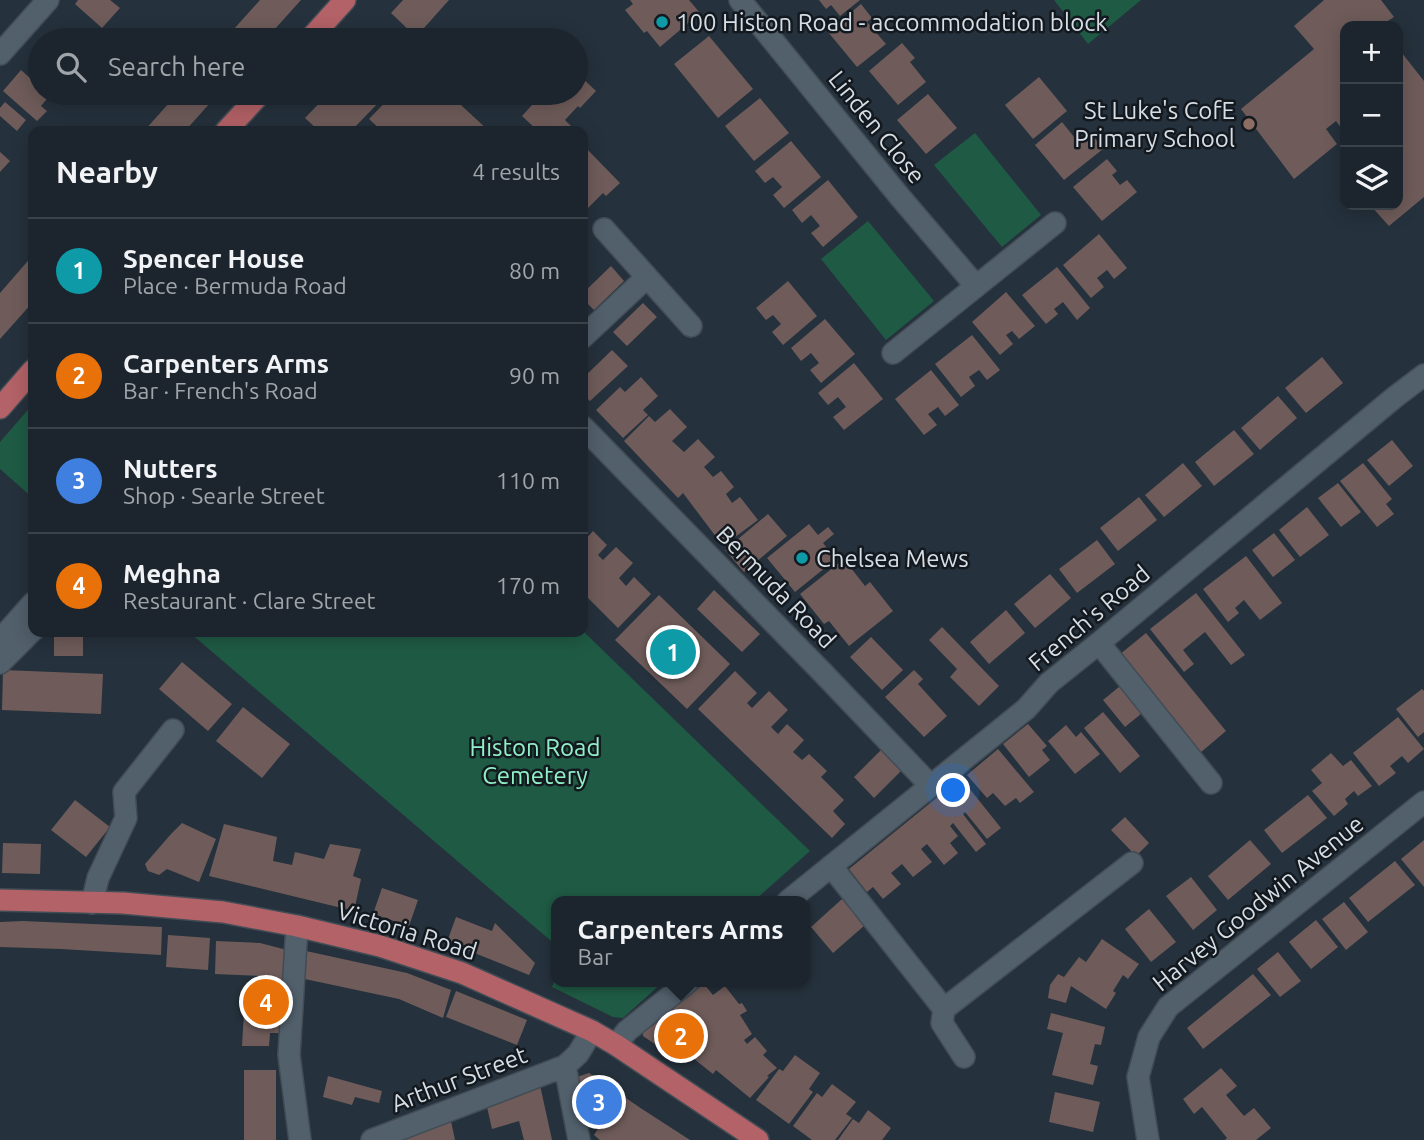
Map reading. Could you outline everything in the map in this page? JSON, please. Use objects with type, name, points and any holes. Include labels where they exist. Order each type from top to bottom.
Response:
[{"type":"main road","points":[[320,28],[345,0]]},
{"type":"main road","points":[[231,126],[250,105]]},
{"type":"main road","points":[[0,408],[28,376]]},
{"type":"main road","name":"Victoria Road","points":[[0,900],[123,903],[223,912],[380,946],[462,973],[592,1031],[758,1140]]},
{"type":"street","points":[[0,54],[48,0]]},
{"type":"street","name":"Linden Close","points":[[740,0],[976,286]]},
{"type":"street","points":[[894,353],[1055,223]]},
{"type":"street","points":[[604,229],[691,326]]},
{"type":"street","points":[[588,332],[647,277]]},
{"type":"street","name":"French's Road","points":[[794,896],[1026,709],[1049,683],[1424,375]]},
{"type":"street","name":"Bermuda Road","points":[[588,432],[930,785]]},
{"type":"street","points":[[0,640],[28,609]]},
{"type":"street","points":[[0,663],[28,635]]},
{"type":"street","points":[[1099,643],[1211,783]]},
{"type":"street","points":[[92,902],[98,878],[127,818],[124,792],[173,730]]},
{"type":"street","name":"Harvey Goodwin Avenue","points":[[1148,1140],[1138,1077],[1149,1037],[1168,1007],[1424,802]]},
{"type":"street","points":[[964,1057],[942,1023],[944,1009],[1132,863]]},
{"type":"street","points":[[831,866],[944,1009]]},
{"type":"street","points":[[297,926],[289,1055],[300,1140]]},
{"type":"street","points":[[616,1045],[627,1031],[682,987]]},
{"type":"street","points":[[579,1140],[565,1066],[578,1054],[592,1031]]},
{"type":"street","name":"Arthur Street","points":[[372,1140],[565,1066]]},
{"type":"green space","points":[[1054,0],[1141,0],[1088,44]]},
{"type":"green space","points":[[975,133],[1041,215],[1002,247],[934,165]]},
{"type":"green space","points":[[868,221],[934,301],[886,340],[821,259]]},
{"type":"green space","points":[[28,410],[28,494],[0,469],[0,442]]},
{"type":"green space","name":"Histon Road Cemetery","points":[[588,636],[810,851],[760,896],[551,896],[551,941],[195,637]]},
{"type":"green space","points":[[552,987],[657,987],[623,1018],[613,1017]]},
{"type":"building","points":[[78,0],[110,0],[120,8],[102,28],[75,4]]},
{"type":"building","points":[[260,0],[301,0],[276,28],[235,28]]},
{"type":"building","points":[[403,0],[449,0],[424,28],[407,28],[391,13]]},
{"type":"building","name":"100 Histon Road - accommodation block","points":[[630,0],[689,0],[700,13],[660,47],[625,10],[633,4]]},
{"type":"building","points":[[819,0],[860,0],[840,16],[831,5],[826,9]]},
{"type":"building","points":[[1324,0],[1381,0],[1394,17],[1388,21],[1340,21],[1340,126],[1336,121],[1326,129],[1337,144],[1294,179],[1241,109],[1314,49],[1294,26]]},
{"type":"building","points":[[861,4],[872,18],[867,22],[886,44],[857,67],[828,32]]},
{"type":"building","points":[[709,36],[753,89],[718,118],[674,64]]},
{"type":"building","points":[[902,43],[915,58],[910,62],[926,82],[898,105],[869,71]]},
{"type":"building","points":[[1403,54],[1424,81],[1424,197],[1389,226],[1375,210],[1403,210]]},
{"type":"building","points":[[21,70],[28,76],[28,105],[42,105],[47,111],[37,121],[3,91]]},
{"type":"building","points":[[1039,77],[1067,111],[1033,139],[1005,105]]},
{"type":"building","points":[[588,83],[596,91],[588,100]]},
{"type":"building","points":[[928,94],[957,128],[926,154],[897,120]]},
{"type":"building","points":[[760,98],[789,133],[754,161],[725,126]]},
{"type":"building","points":[[5,102],[26,120],[17,131],[0,116],[0,108]]},
{"type":"building","points":[[167,105],[208,105],[189,126],[148,126]]},
{"type":"building","points":[[317,105],[376,105],[356,126],[314,126],[305,118]]},
{"type":"building","points":[[382,105],[461,105],[484,126],[377,126],[369,119]]},
{"type":"building","points":[[532,105],[583,105],[580,108],[578,106],[565,120],[571,126],[533,126],[522,116]]},
{"type":"building","points":[[1062,122],[1078,142],[1090,132],[1103,149],[1064,180],[1035,145]]},
{"type":"building","points":[[791,141],[821,177],[784,208],[773,195],[782,187],[773,177],[765,183],[755,171]]},
{"type":"building","points":[[588,150],[620,183],[606,196],[603,193],[588,208]]},
{"type":"building","points":[[0,152],[10,161],[0,172]]},
{"type":"building","points":[[1107,159],[1117,171],[1112,175],[1120,185],[1127,180],[1137,192],[1102,221],[1073,187]]},
{"type":"building","points":[[828,180],[858,217],[823,247],[811,233],[820,226],[811,215],[802,223],[792,210]]},
{"type":"building","points":[[1099,234],[1127,268],[1114,279],[1107,270],[1097,278],[1104,287],[1091,298],[1063,265]]},
{"type":"building","points":[[28,261],[28,308],[0,339],[0,293]]},
{"type":"building","points":[[611,266],[624,281],[594,310],[588,304],[588,288]]},
{"type":"building","points":[[1057,267],[1090,308],[1077,320],[1063,302],[1054,309],[1058,314],[1046,324],[1022,295]]},
{"type":"building","points":[[788,281],[817,316],[783,345],[772,332],[781,324],[773,315],[766,320],[756,308]]},
{"type":"building","points":[[1006,292],[1035,326],[1019,339],[1012,331],[1006,335],[1013,344],[1000,355],[972,322]]},
{"type":"building","points":[[643,303],[657,317],[627,346],[613,332]]},
{"type":"building","points":[[825,319],[855,354],[821,383],[810,370],[819,363],[811,353],[801,361],[791,348]]},
{"type":"building","points":[[972,335],[1000,370],[987,380],[979,370],[969,377],[975,386],[961,397],[935,364]]},
{"type":"building","points":[[612,350],[628,366],[590,401],[588,373]]},
{"type":"building","points":[[1322,357],[1343,383],[1306,413],[1285,388]]},
{"type":"building","points":[[854,363],[883,399],[844,430],[833,417],[846,407],[838,397],[828,405],[818,393]]},
{"type":"building","points":[[931,370],[959,405],[945,416],[938,407],[928,414],[937,425],[924,435],[895,399]]},
{"type":"building","points":[[641,377],[658,396],[643,410],[648,415],[623,438],[596,410],[620,387],[625,392]]},
{"type":"building","points":[[1278,396],[1297,418],[1260,450],[1241,428]]},
{"type":"building","points":[[670,409],[687,427],[672,441],[684,452],[698,439],[715,457],[704,467],[713,477],[721,471],[734,487],[726,494],[732,503],[740,497],[758,520],[723,546],[683,493],[678,498],[624,441],[649,416],[655,422]]},
{"type":"building","points":[[1234,430],[1254,454],[1214,486],[1195,462]]},
{"type":"building","points":[[1392,440],[1413,466],[1389,486],[1367,460]]},
{"type":"building","points":[[1183,463],[1202,486],[1164,517],[1145,495]]},
{"type":"building","points":[[1363,463],[1392,499],[1386,504],[1394,514],[1377,527],[1340,481]]},
{"type":"building","points":[[1338,483],[1361,512],[1341,527],[1318,498]]},
{"type":"building","points":[[1139,497],[1157,520],[1118,551],[1100,528]]},
{"type":"building","points":[[1307,507],[1329,535],[1300,557],[1279,530]]},
{"type":"building","points":[[768,514],[787,536],[744,572],[725,550]]},
{"type":"building","name":"Chelsea Mews","points":[[809,524],[818,535],[828,527],[834,534],[823,543],[836,559],[795,592],[767,558]]},
{"type":"building","points":[[593,531],[607,545],[598,555],[603,560],[616,547],[633,563],[619,578],[626,586],[634,577],[651,594],[618,628],[588,598],[588,536]]},
{"type":"building","points":[[1274,533],[1295,560],[1273,577],[1252,550]]},
{"type":"building","points":[[1097,540],[1115,564],[1077,593],[1059,569]]},
{"type":"building","points":[[1246,556],[1282,603],[1260,620],[1244,600],[1235,608],[1239,613],[1228,622],[1203,589]]},
{"type":"building","points":[[844,559],[865,586],[870,582],[893,611],[849,646],[829,621],[824,624],[800,594]]},
{"type":"building","points":[[1050,574],[1071,598],[1035,628],[1014,604]]},
{"type":"building","points":[[714,590],[760,634],[742,652],[697,609]]},
{"type":"building","points":[[1196,593],[1245,655],[1231,665],[1205,632],[1183,650],[1194,664],[1184,672],[1150,629]]},
{"type":"building","points":[[659,595],[730,664],[687,709],[615,640]]},
{"type":"building","points":[[1006,610],[1025,633],[989,664],[970,642]]},
{"type":"building","points":[[942,627],[999,686],[979,706],[950,677],[957,669],[929,640]]},
{"type":"building","points":[[1146,633],[1226,731],[1200,753],[1119,655]]},
{"type":"building","points":[[54,637],[83,637],[83,656],[54,656]]},
{"type":"building","points":[[871,637],[903,670],[882,690],[850,657]]},
{"type":"building","points":[[182,662],[232,704],[208,731],[159,689]]},
{"type":"building","points":[[3,670],[103,674],[101,714],[2,710]]},
{"type":"building","points":[[914,670],[923,679],[918,684],[947,716],[924,737],[885,697]]},
{"type":"building","points":[[735,671],[757,693],[747,703],[752,708],[769,691],[788,710],[771,727],[778,734],[787,724],[804,740],[793,752],[802,760],[809,754],[827,771],[821,777],[844,800],[833,811],[845,824],[832,838],[698,709]]},
{"type":"building","points":[[1125,682],[1147,709],[1125,727],[1103,700]]},
{"type":"building","points":[[1422,689],[1424,732],[1418,737],[1396,709]]},
{"type":"building","points":[[243,707],[290,744],[262,778],[216,741]]},
{"type":"building","points":[[1103,712],[1140,756],[1120,773],[1084,728]]},
{"type":"building","points":[[1398,717],[1424,749],[1408,763],[1402,756],[1390,766],[1396,773],[1379,786],[1353,753]]},
{"type":"building","points":[[1028,724],[1047,746],[1042,750],[1050,760],[1029,777],[1003,744]]},
{"type":"building","points":[[1066,725],[1076,737],[1081,732],[1100,754],[1075,774],[1048,741]]},
{"type":"building","points":[[884,747],[904,768],[874,798],[854,777]]},
{"type":"building","points":[[998,749],[1034,792],[1020,803],[1016,798],[1005,806],[993,793],[987,798],[967,775]]},
{"type":"building","points":[[1331,753],[1343,766],[1351,760],[1372,786],[1358,796],[1354,791],[1345,799],[1348,804],[1334,816],[1312,791],[1322,783],[1311,770]]},
{"type":"building","points":[[961,778],[1001,828],[987,839],[965,812],[963,814],[986,844],[976,852],[953,823],[950,826],[958,836],[950,843],[958,853],[944,865],[927,844],[921,849],[932,862],[913,877],[902,864],[891,873],[901,884],[883,899],[873,887],[867,892],[849,869]]},
{"type":"building","points":[[1308,795],[1327,818],[1282,853],[1264,830]]},
{"type":"building","points":[[75,800],[110,827],[86,857],[51,830]]},
{"type":"building","points":[[1125,817],[1149,843],[1136,856],[1111,830]]},
{"type":"building","points":[[182,823],[216,839],[199,882],[167,869],[159,875],[148,871],[145,864]]},
{"type":"building","points":[[224,824],[277,837],[273,861],[292,865],[295,852],[324,859],[330,844],[361,849],[353,876],[361,879],[354,911],[209,876]]},
{"type":"building","points":[[1250,840],[1271,864],[1228,900],[1208,876]]},
{"type":"building","points":[[1424,840],[1424,887],[1401,859]]},
{"type":"building","points":[[3,843],[41,844],[40,874],[2,873]]},
{"type":"building","points":[[1395,861],[1415,885],[1368,922],[1349,898]]},
{"type":"building","points":[[1191,877],[1217,910],[1193,930],[1166,896]]},
{"type":"building","points":[[382,888],[418,900],[409,926],[373,914]]},
{"type":"building","points":[[842,899],[865,925],[833,953],[811,927]]},
{"type":"building","points":[[1344,902],[1368,932],[1346,950],[1322,919]]},
{"type":"building","points":[[1149,909],[1176,942],[1151,962],[1125,929]]},
{"type":"building","points":[[456,917],[492,931],[495,923],[535,963],[529,975],[447,942]]},
{"type":"building","points":[[1316,920],[1338,947],[1311,969],[1289,942]]},
{"type":"building","points":[[0,922],[162,927],[161,955],[0,947]]},
{"type":"building","points":[[168,935],[210,938],[208,970],[166,967]]},
{"type":"building","points":[[1102,939],[1139,964],[1128,979],[1123,975],[1106,1009],[1071,986],[1066,1003],[1048,998],[1050,985],[1058,974],[1064,977],[1079,957],[1086,962]]},
{"type":"building","points":[[216,941],[260,943],[287,950],[280,1033],[270,1033],[269,1046],[242,1046],[244,1012],[249,1012],[250,992],[256,992],[259,976],[215,974]]},
{"type":"building","points":[[306,951],[407,973],[451,990],[443,1018],[399,999],[300,978]]},
{"type":"building","points":[[1278,952],[1301,981],[1280,997],[1257,969]]},
{"type":"building","points":[[1253,974],[1271,995],[1203,1049],[1187,1028]]},
{"type":"building","points":[[700,987],[706,987],[713,995],[726,987],[747,1011],[740,1015],[752,1034],[744,1040],[747,1044],[755,1037],[767,1051],[763,1055],[777,1068],[750,1098],[716,1070],[713,1074],[669,1039],[659,1047],[643,1036],[643,1029]]},
{"type":"building","points":[[456,991],[527,1020],[517,1045],[446,1017]]},
{"type":"building","points":[[1051,1013],[1105,1027],[1101,1045],[1095,1044],[1090,1064],[1098,1066],[1093,1085],[1052,1075],[1063,1033],[1047,1029]]},
{"type":"building","points":[[795,1055],[820,1073],[809,1089],[813,1092],[789,1124],[756,1100],[779,1069],[783,1071]]},
{"type":"building","points":[[1221,1068],[1237,1086],[1226,1095],[1244,1116],[1254,1108],[1271,1128],[1256,1140],[1225,1140],[1227,1138],[1202,1107],[1194,1114],[1183,1099]]},
{"type":"building","points":[[244,1070],[276,1070],[276,1140],[244,1140]]},
{"type":"building","points":[[589,1073],[690,1140],[600,1140],[594,1135],[602,1122],[583,1108],[577,1077]]},
{"type":"building","points":[[328,1076],[382,1091],[379,1103],[355,1097],[352,1105],[323,1097]]},
{"type":"building","points":[[832,1084],[856,1102],[846,1114],[852,1118],[835,1140],[812,1140],[793,1126],[817,1093],[822,1097]]},
{"type":"building","points":[[540,1085],[552,1140],[524,1140],[519,1121],[492,1129],[487,1107]]},
{"type":"building","points":[[1055,1092],[1100,1102],[1093,1132],[1049,1122]]},
{"type":"building","points":[[868,1110],[891,1128],[882,1140],[838,1140],[853,1119],[859,1123]]},
{"type":"building","points":[[451,1121],[455,1140],[404,1140]]},
{"type":"place","name":"100 Histon Road - accommodation block","points":[[662,22]]},
{"type":"place","name":"St Luke's CofE Primary School","points":[[1249,124]]},
{"type":"place","name":"Chelsea Mews","points":[[802,558]]},
{"type":"place","name":"Spencer House","points":[[673,652]]},
{"type":"place","name":"Meghna","points":[[266,1002]]},
{"type":"place","name":"Carpenters Arms","points":[[681,1036]]},
{"type":"place","name":"Nutters","points":[[599,1102]]}]
